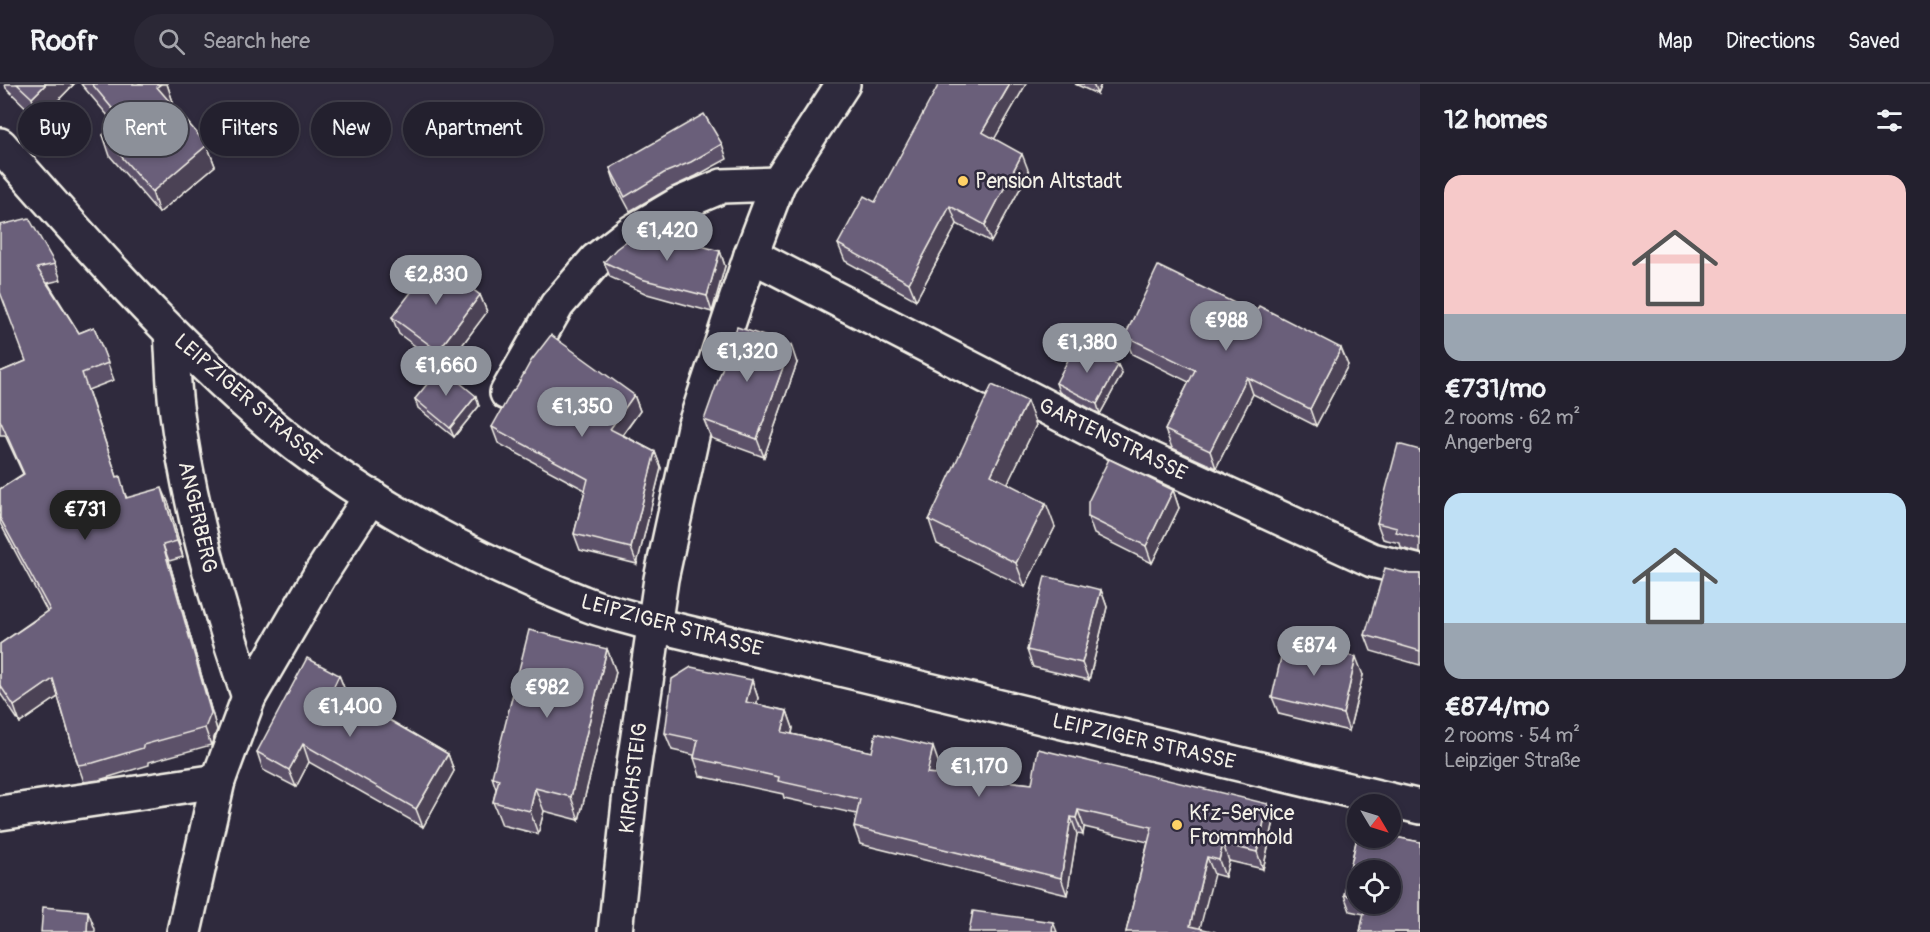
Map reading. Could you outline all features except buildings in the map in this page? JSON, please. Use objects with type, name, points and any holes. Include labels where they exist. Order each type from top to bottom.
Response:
[{"type":"street","name":"KIRCHSTEIG","points":[[615,932],[631,784],[661,579],[694,427],[751,255],[778,184],[843,84]]},
{"type":"street","name":"LEIPZIGER STRASSE","points":[[0,145],[84,241],[171,333],[272,425],[320,462],[431,533],[507,569],[583,603],[655,625],[1420,807]]},
{"type":"street","points":[[507,393],[557,304],[596,260],[632,232],[679,204],[722,186],[778,184]]},
{"type":"street","name":"GARTENSTRASSE","points":[[751,255],[1118,444],[1372,560],[1420,572]]},
{"type":"street","name":"ANGERBERG","points":[[171,333],[176,404],[187,477],[226,631],[249,697]]},
{"type":"street","points":[[184,932],[218,782],[249,697],[320,575],[371,496]]},
{"type":"street","points":[[0,813],[218,782]]},
{"type":"place","name":"Pension Altstadt","points":[[963,181]]},
{"type":"place","name":"Kfz-Service Frommhold","points":[[1177,825]]}]
